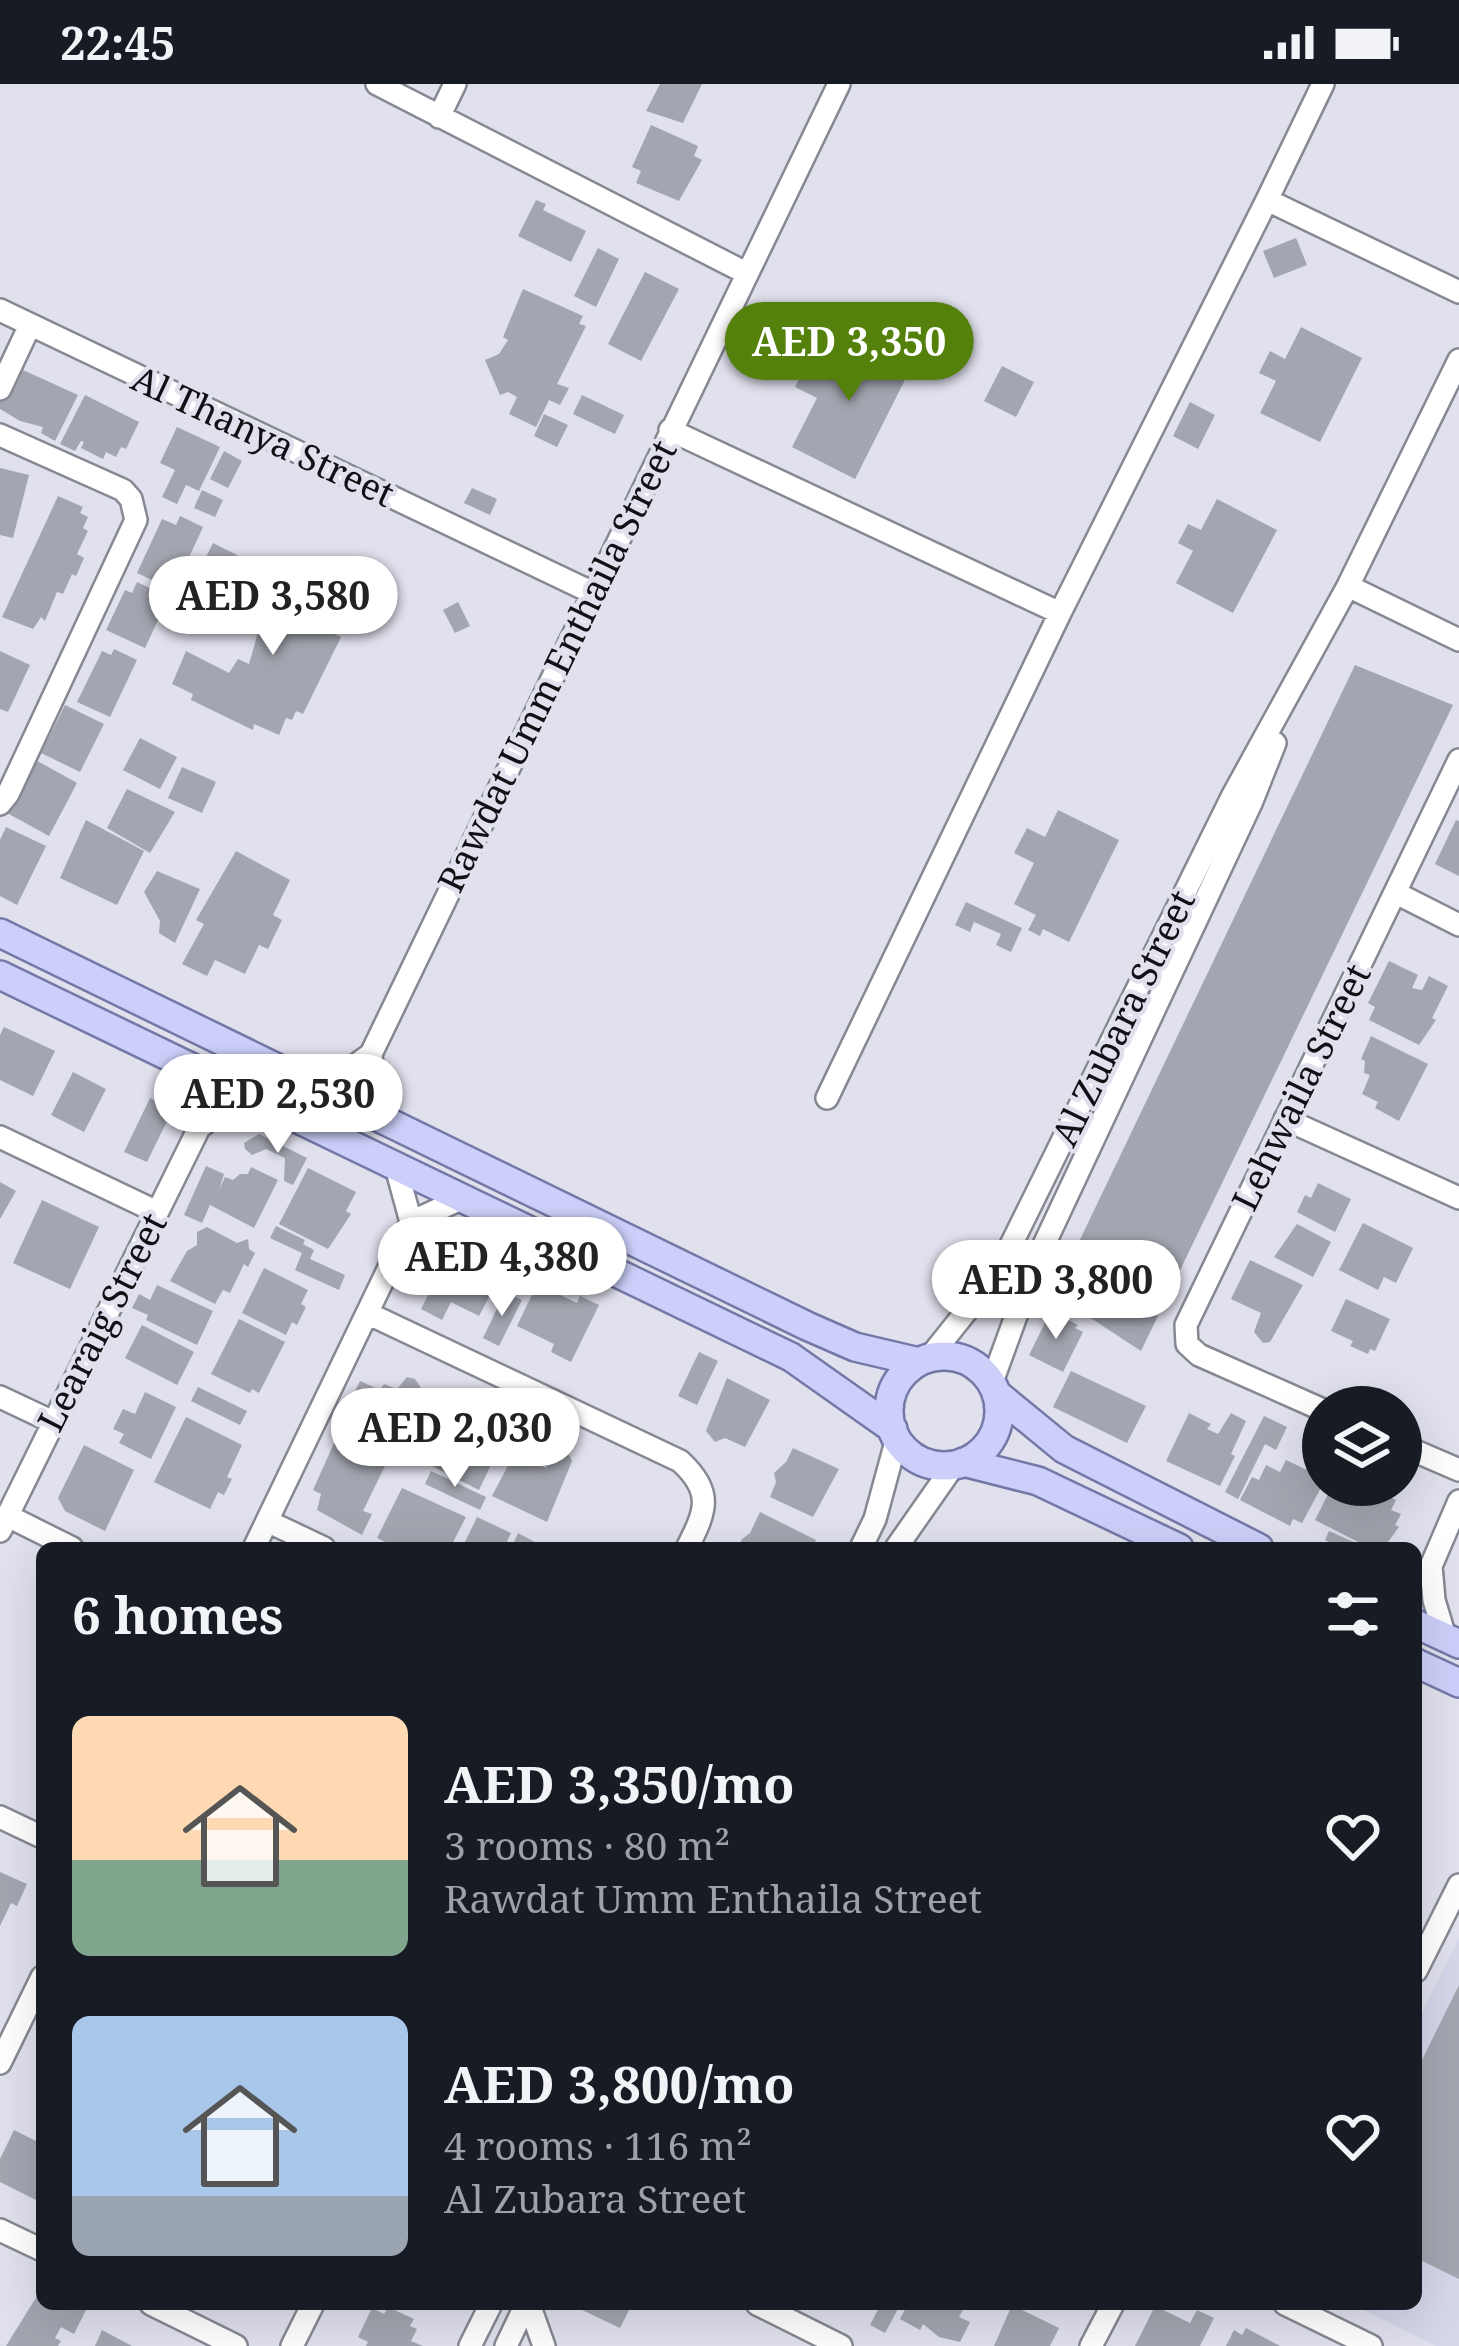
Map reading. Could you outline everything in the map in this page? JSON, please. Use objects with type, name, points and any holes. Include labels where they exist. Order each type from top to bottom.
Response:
[{"type":"main road","points":[[0,933],[807,1326],[855,1346],[924,1360],[964,1359],[1064,1449],[1246,1542]]},
{"type":"main road","points":[[0,975],[791,1357],[895,1433]]},
{"type":"main road","points":[[924,1360],[903,1374],[893,1390],[890,1410],[905,1449],[927,1463],[958,1463],[1038,1481],[1166,1542]]},
{"type":"main road","points":[[958,1463],[989,1442],[997,1427],[994,1388]]},
{"type":"main road","points":[[1422,1627],[1452,1641]]},
{"type":"main road","points":[[1422,1666],[1459,1683]]},
{"type":"street","points":[[376,84],[746,273]]},
{"type":"street","points":[[439,117],[455,84]]},
{"type":"street","name":"Rawdat Umm Enthaila Street","points":[[371,1054],[839,84]]},
{"type":"street","points":[[827,1098],[1060,613],[1323,84]]},
{"type":"street","points":[[1268,200],[1459,292]]},
{"type":"street","name":"Al Thanya Street","points":[[0,310],[591,592]]},
{"type":"street","points":[[0,389],[30,325]]},
{"type":"street","name":"Al Zubara Street","points":[[924,1360],[985,1288],[1008,1251],[1233,795],[1348,586],[1459,360]]},
{"type":"street","points":[[670,430],[1060,613]]},
{"type":"street","points":[[0,435],[123,490],[136,520],[28,754],[0,804]]},
{"type":"street","points":[[1348,586],[1459,640]]},
{"type":"street","name":"Al Zubara Street","points":[[994,1388],[1035,1264],[1252,801],[1304,670]]},
{"type":"street","name":"Lehwaila Street","points":[[1302,1401],[1198,1355],[1184,1335],[1459,760]]},
{"type":"street","points":[[1396,893],[1459,925]]},
{"type":"street","points":[[308,1085],[342,1075],[371,1054]]},
{"type":"street","points":[[371,1054],[384,1123]]},
{"type":"street","points":[[185,1062],[196,1094],[200,1128]]},
{"type":"street","points":[[200,1128],[225,1107],[258,1097]]},
{"type":"street","points":[[1285,1119],[1459,1198]]},
{"type":"street","name":"Learaig Street","points":[[55,1542],[4,1524],[200,1128]]},
{"type":"street","points":[[0,1137],[157,1212]]},
{"type":"street","points":[[396,1167],[411,1222]]},
{"type":"street","points":[[257,1542],[411,1222],[463,1198]]},
{"type":"street","points":[[367,1313],[680,1461],[703,1487],[704,1503],[689,1542]]},
{"type":"street","points":[[0,1397],[51,1421]]},
{"type":"street","points":[[864,1542],[875,1519],[895,1433]]},
{"type":"street","points":[[1422,1453],[1459,1470]]},
{"type":"street","points":[[900,1542],[958,1463]]},
{"type":"street","points":[[1452,1641],[1423,1572],[1459,1501]]},
{"type":"street","points":[[267,1521],[311,1542]]},
{"type":"street","points":[[0,1816],[36,1834]]},
{"type":"street","points":[[1422,1959],[1459,1885]]},
{"type":"street","points":[[0,2062],[36,1996]]},
{"type":"street","points":[[0,2230],[36,2247]]},
{"type":"street","points":[[163,2310],[236,2346]]},
{"type":"street","points":[[292,2346],[310,2310]]},
{"type":"street","points":[[470,2346],[488,2310]]},
{"type":"street","points":[[506,2346],[525,2310]]},
{"type":"street","points":[[530,2310],[544,2346]]},
{"type":"street","points":[[769,2310],[841,2346]]},
{"type":"street","points":[[1091,2346],[1110,2310]]},
{"type":"street","points":[[1297,2310],[1371,2346]]},
{"type":"shaded area","points":[[1459,1938],[1459,2346],[1436,2346],[1363,2310],[1422,2310],[1422,2013]]},
{"type":"building","points":[[660,84],[702,84],[683,123],[646,111]]},
{"type":"building","points":[[651,125],[698,146],[694,156],[702,160],[679,201],[636,183],[641,171],[632,167]]},
{"type":"building","points":[[536,200],[546,204],[543,210],[586,231],[571,262],[518,236]]},
{"type":"building","points":[[1296,238],[1307,265],[1274,278],[1263,251]]},
{"type":"building","points":[[598,248],[619,259],[596,307],[574,296]]},
{"type":"building","points":[[645,272],[679,289],[641,361],[608,344]]},
{"type":"building","points":[[523,289],[583,316],[579,324],[586,326],[557,384],[569,388],[560,405],[549,400],[536,427],[509,414],[517,397],[508,392],[500,395],[485,360],[499,354],[508,340],[503,337]]},
{"type":"building","points":[[1301,327],[1362,358],[1320,442],[1260,413],[1276,381],[1259,373],[1270,351],[1285,359]]},
{"type":"building","points":[[847,333],[912,366],[855,479],[792,447],[817,398],[795,387],[809,358],[830,368]]},
{"type":"building","points":[[1002,366],[1034,382],[1016,417],[984,401]]},
{"type":"building","points":[[23,370],[78,395],[55,441],[41,433],[43,427],[0,409],[0,393],[16,385]]},
{"type":"building","points":[[85,395],[139,422],[126,449],[121,447],[116,457],[106,452],[103,459],[81,448],[81,441],[75,451],[60,444]]},
{"type":"building","points":[[582,395],[624,415],[615,434],[573,414]]},
{"type":"building","points":[[1190,402],[1215,415],[1198,449],[1173,436]]},
{"type":"building","points":[[544,414],[568,425],[557,447],[534,436]]},
{"type":"building","points":[[177,427],[220,447],[199,491],[186,485],[177,504],[162,497],[175,470],[160,463]]},
{"type":"building","points":[[224,451],[242,461],[228,488],[210,479]]},
{"type":"building","points":[[0,468],[29,475],[13,538],[0,535]]},
{"type":"building","points":[[472,488],[497,499],[490,515],[464,503]]},
{"type":"building","points":[[202,490],[223,500],[215,517],[194,508]]},
{"type":"building","points":[[58,496],[83,507],[80,513],[88,517],[83,528],[88,531],[77,554],[84,558],[63,594],[57,592],[45,621],[41,617],[33,629],[2,617]]},
{"type":"building","points":[[1217,499],[1277,530],[1233,613],[1176,583],[1193,551],[1178,543],[1188,524],[1201,530]]},
{"type":"building","points":[[180,516],[203,527],[174,590],[137,573],[162,519],[176,525]]},
{"type":"building","points":[[213,543],[245,559],[236,577],[204,561]]},
{"type":"building","points":[[320,568],[325,582],[331,579],[342,620],[335,634],[341,637],[303,714],[296,711],[292,720],[286,718],[279,735],[254,724],[253,730],[191,700],[193,694],[172,684],[186,651],[229,673],[238,659],[249,664],[266,624],[256,619],[263,601],[268,600],[265,586]]},
{"type":"building","points":[[137,582],[169,597],[145,648],[106,630],[125,590],[132,593]]},
{"type":"building","points":[[458,602],[470,626],[455,633],[443,610]]},
{"type":"building","points":[[114,649],[137,660],[110,717],[77,702],[102,651],[111,655]]},
{"type":"building","points":[[0,651],[30,665],[8,712],[0,709]]},
{"type":"building","points":[[1355,665],[1453,705],[1141,1351],[1054,1294]]},
{"type":"building","points":[[65,705],[104,724],[80,772],[41,753]]},
{"type":"building","points":[[140,738],[177,757],[160,789],[123,770]]},
{"type":"building","points":[[34,759],[77,783],[49,836],[7,813]]},
{"type":"building","points":[[182,767],[216,782],[202,813],[168,798]]},
{"type":"building","points":[[127,789],[175,812],[150,853],[107,828]]},
{"type":"building","points":[[1058,810],[1119,840],[1069,942],[1043,929],[1040,936],[1028,930],[1036,915],[1014,904],[1034,863],[1014,853],[1027,828],[1045,837]]},
{"type":"building","points":[[86,820],[144,851],[117,905],[60,878]]},
{"type":"building","points":[[1459,821],[1459,876],[1435,864]]},
{"type":"building","points":[[6,827],[46,846],[17,905],[0,896],[0,840]]},
{"type":"building","points":[[236,851],[290,880],[273,915],[282,920],[268,949],[259,945],[245,974],[215,960],[207,976],[182,964],[204,924],[196,920]]},
{"type":"building","points":[[157,871],[200,889],[175,943],[159,933],[160,921],[144,892]]},
{"type":"building","points":[[966,902],[1022,928],[1011,952],[996,945],[1001,934],[974,922],[970,932],[955,925]]},
{"type":"building","points":[[1389,961],[1418,975],[1412,988],[1422,990],[1429,976],[1448,986],[1432,1018],[1436,1020],[1419,1045],[1369,1020],[1375,1007],[1368,1003]]},
{"type":"building","points":[[4,1027],[55,1051],[33,1096],[0,1080]]},
{"type":"building","points":[[1371,1036],[1428,1064],[1399,1121],[1375,1108],[1378,1102],[1362,1094],[1370,1075],[1364,1073],[1361,1059]]},
{"type":"building","points":[[73,1072],[106,1089],[84,1132],[51,1115]]},
{"type":"building","points":[[150,1098],[173,1109],[147,1162],[124,1152]]},
{"type":"building","points":[[259,1134],[307,1158],[293,1185],[284,1181],[285,1158],[266,1149],[252,1155],[245,1149],[244,1143]]},
{"type":"building","points":[[206,1166],[224,1174],[219,1190],[225,1177],[233,1180],[248,1174],[251,1167],[278,1180],[254,1228],[210,1205],[202,1223],[184,1215]]},
{"type":"building","points":[[308,1168],[356,1192],[346,1211],[351,1214],[328,1249],[279,1224]]},
{"type":"building","points":[[0,1182],[16,1191],[0,1219]]},
{"type":"building","points":[[1318,1183],[1351,1199],[1335,1232],[1297,1212]]},
{"type":"building","points":[[42,1200],[99,1227],[70,1289],[13,1263]]},
{"type":"building","points":[[1363,1223],[1413,1248],[1396,1283],[1384,1277],[1378,1290],[1339,1270]]},
{"type":"building","points":[[1297,1224],[1331,1242],[1313,1277],[1274,1257]]},
{"type":"building","points":[[276,1226],[305,1240],[303,1244],[314,1250],[310,1259],[345,1275],[339,1290],[295,1270],[302,1253],[270,1238]]},
{"type":"building","points":[[207,1227],[237,1243],[248,1239],[255,1253],[230,1293],[223,1290],[215,1304],[170,1281],[187,1251],[197,1245],[197,1232]]},
{"type":"building","points":[[466,1240],[508,1261],[479,1316],[451,1302],[442,1320],[421,1309],[431,1289],[410,1278],[427,1243],[447,1253],[441,1266],[450,1271]]},
{"type":"building","points":[[1250,1260],[1303,1285],[1270,1342],[1263,1343],[1254,1332],[1261,1313],[1231,1299]]},
{"type":"building","points":[[264,1268],[308,1290],[301,1304],[306,1307],[286,1335],[242,1313]]},
{"type":"building","points":[[537,1284],[577,1303],[580,1296],[599,1305],[571,1362],[551,1352],[554,1344],[517,1326]]},
{"type":"building","points":[[157,1285],[213,1311],[197,1345],[132,1308],[139,1294],[150,1300]]},
{"type":"building","points":[[505,1292],[522,1300],[499,1346],[483,1338]]},
{"type":"building","points":[[1346,1299],[1390,1319],[1375,1351],[1370,1349],[1368,1354],[1350,1346],[1353,1341],[1331,1331]]},
{"type":"building","points":[[1051,1311],[1083,1332],[1063,1372],[1029,1355]]},
{"type":"building","points":[[239,1319],[285,1342],[259,1393],[211,1374]]},
{"type":"building","points":[[142,1325],[194,1352],[177,1385],[125,1358]]},
{"type":"building","points":[[699,1352],[718,1361],[697,1405],[678,1396]]},
{"type":"building","points":[[1071,1371],[1146,1406],[1127,1443],[1053,1407]]},
{"type":"building","points":[[407,1377],[421,1388],[393,1447],[340,1421],[360,1381],[380,1390],[384,1384],[397,1389]]},
{"type":"building","points":[[727,1378],[770,1400],[745,1447],[725,1438],[715,1442],[706,1431]]},
{"type":"building","points":[[198,1387],[247,1411],[240,1425],[191,1401]]},
{"type":"building","points":[[145,1392],[176,1407],[151,1459],[119,1443],[124,1434],[113,1429],[123,1409],[135,1414]]},
{"type":"building","points":[[464,1404],[476,1412],[467,1437],[497,1452],[479,1490],[430,1465]]},
{"type":"building","points":[[1189,1413],[1211,1424],[1207,1429],[1218,1434],[1231,1413],[1246,1421],[1220,1486],[1166,1461]]},
{"type":"building","points":[[1264,1416],[1287,1427],[1276,1450],[1265,1444],[1238,1499],[1225,1492]]},
{"type":"building","points":[[186,1417],[242,1445],[224,1495],[218,1492],[210,1509],[154,1482]]},
{"type":"building","points":[[335,1441],[385,1466],[363,1511],[372,1514],[362,1535],[317,1510],[321,1494],[313,1490]]},
{"type":"building","points":[[84,1445],[134,1470],[105,1531],[65,1511],[58,1498]]},
{"type":"building","points":[[793,1448],[839,1469],[813,1517],[770,1497],[774,1473]]},
{"type":"building","points":[[561,1450],[572,1461],[547,1522],[492,1496],[514,1454],[546,1468],[552,1455]]},
{"type":"building","points":[[1286,1460],[1302,1468],[1302,1506],[1311,1506],[1302,1523],[1293,1519],[1290,1526],[1240,1500],[1252,1477],[1259,1480],[1266,1465],[1280,1472]]},
{"type":"building","points":[[431,1471],[486,1497],[480,1510],[425,1484]]},
{"type":"building","points":[[402,1488],[466,1517],[453,1542],[377,1538]]},
{"type":"building","points":[[1322,1506],[1393,1506],[1391,1510],[1401,1514],[1395,1525],[1399,1527],[1388,1542],[1358,1542],[1315,1520]]},
{"type":"building","points":[[760,1512],[816,1540],[741,1542]]},
{"type":"building","points":[[477,1517],[511,1533],[507,1542],[465,1542]]},
{"type":"building","points":[[1329,1531],[1354,1542],[1329,1542],[1325,1540]]},
{"type":"building","points":[[518,1533],[535,1542],[514,1542]]},
{"type":"building","points":[[0,1872],[27,1884],[0,1926]]},
{"type":"building","points":[[1459,1985],[1459,2279],[1422,2261],[1422,2060]]},
{"type":"building","points":[[14,2130],[36,2141],[36,2200],[0,2182],[0,2159]]},
{"type":"building","points":[[36,2298],[36,2310],[86,2310],[74,2334],[61,2327],[55,2338],[61,2341],[58,2346],[6,2346]]},
{"type":"building","points":[[371,2310],[384,2314],[394,2310],[414,2319],[410,2326],[417,2329],[411,2341],[423,2346],[366,2346],[368,2342],[358,2337]]},
{"type":"building","points":[[582,2310],[629,2310],[620,2328]]},
{"type":"building","points":[[878,2310],[897,2310],[885,2333],[870,2325]]},
{"type":"building","points":[[905,2310],[963,2310],[959,2317],[970,2322],[960,2342],[900,2319]]},
{"type":"building","points":[[1010,2310],[1022,2310],[1059,2328],[1050,2346],[994,2346]]},
{"type":"building","points":[[1153,2310],[1190,2323],[1197,2310],[1214,2318],[1200,2346],[1135,2346]]},
{"type":"building","points":[[1246,2328],[1280,2346],[1226,2346],[1234,2330],[1242,2335]]},
{"type":"building","points":[[102,2330],[132,2346],[95,2346]]}]
